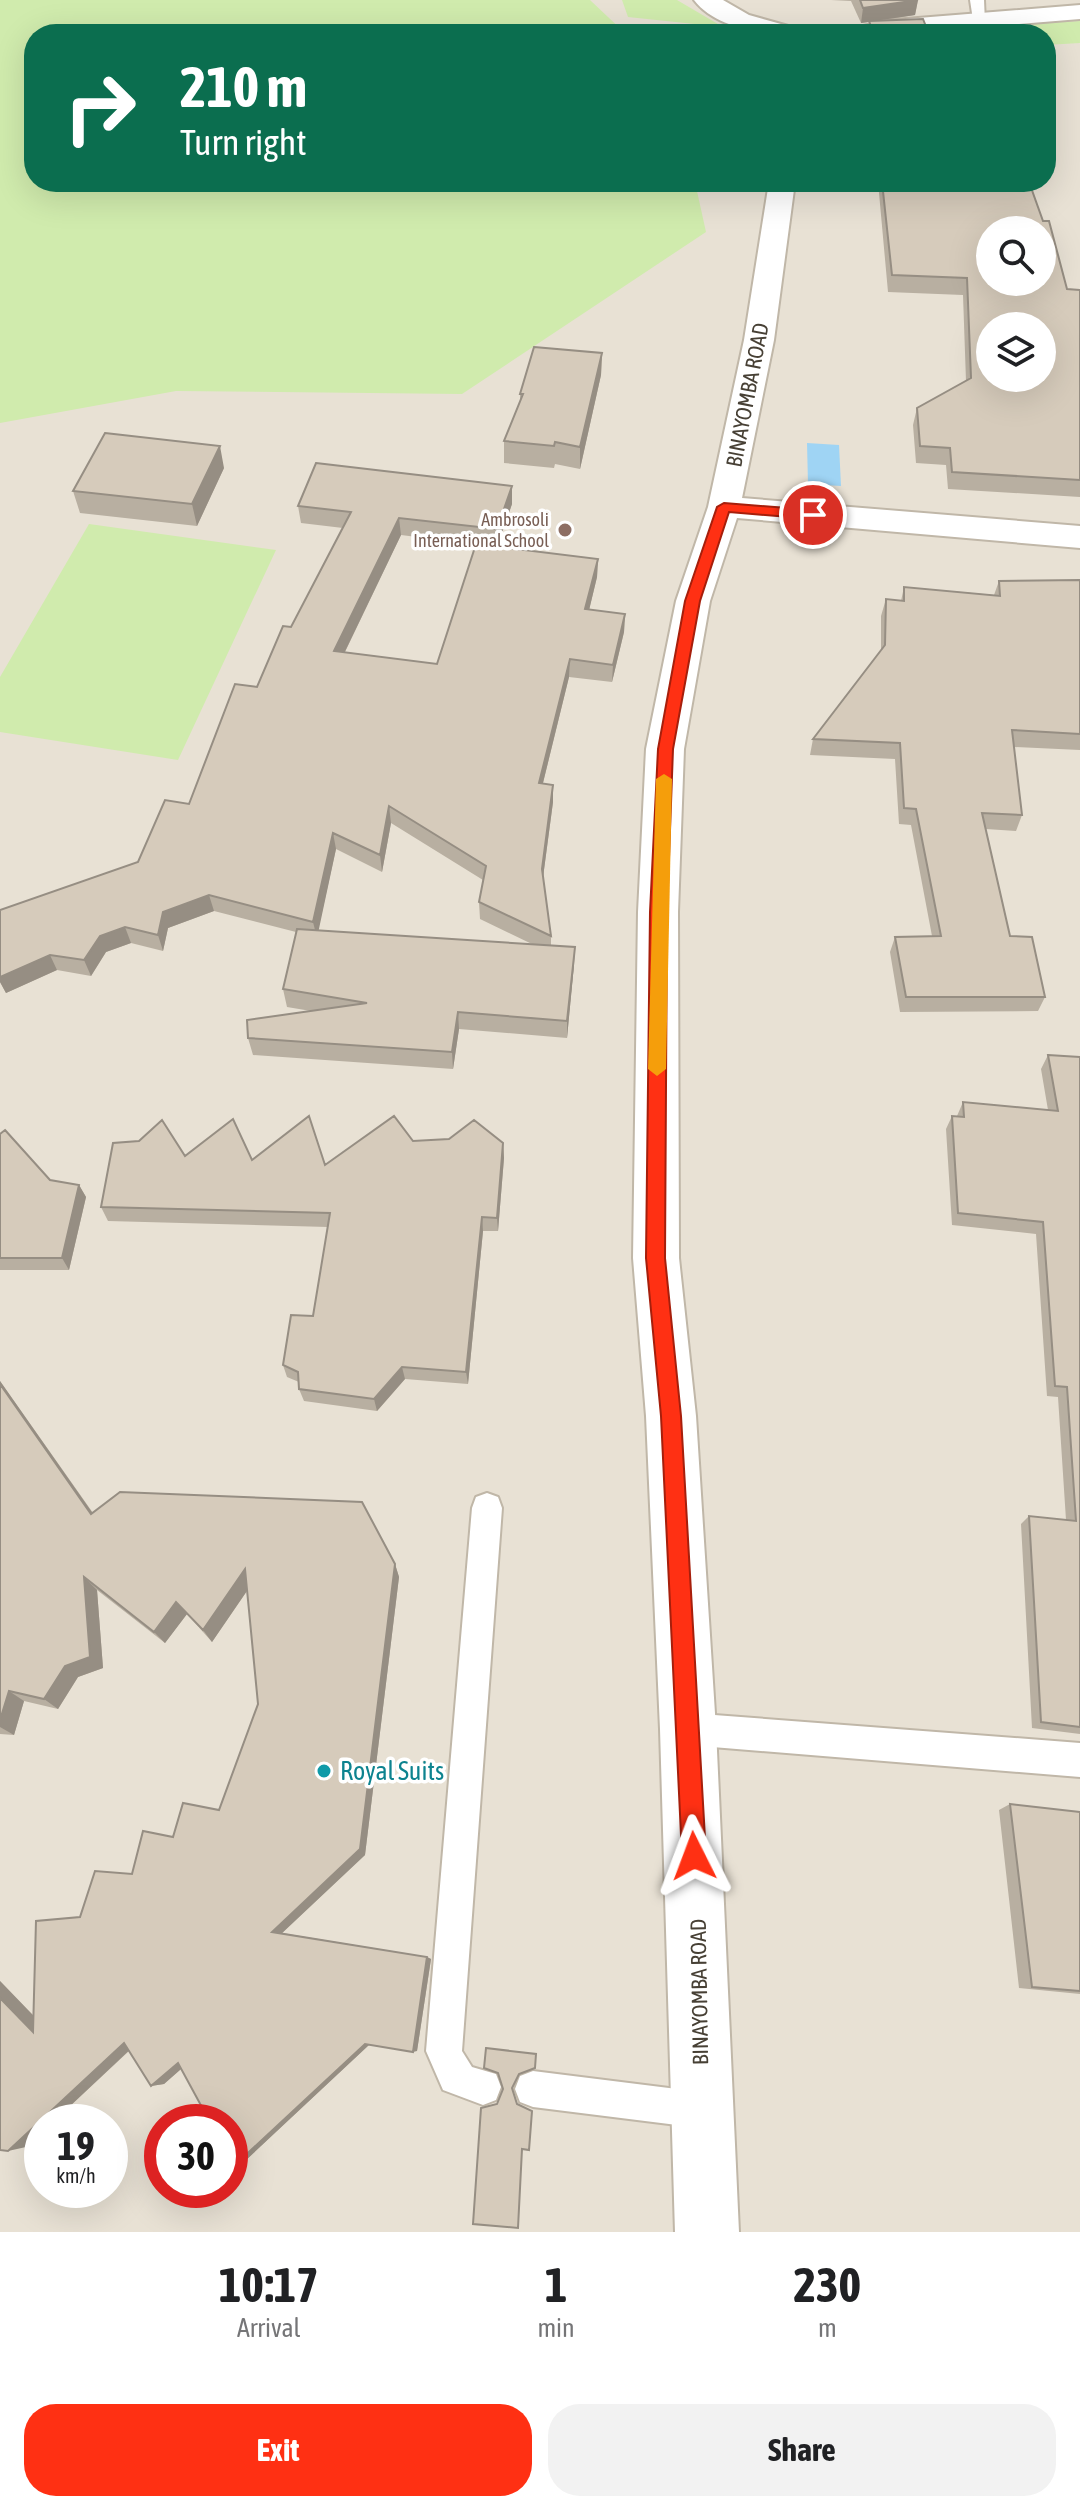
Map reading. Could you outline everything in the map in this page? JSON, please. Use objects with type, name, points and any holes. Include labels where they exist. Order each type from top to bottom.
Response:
[{"type":"street","points":[[706,0],[741,20],[755,24]]},
{"type":"street","points":[[907,24],[978,10],[1080,12]]},
{"type":"street","name":"BINAYOMBA ROAD","points":[[707,2232],[701,2110],[699,1952],[688,1729],[671,1416],[656,1258],[658,912],[665,749],[693,601],[724,507],[759,340],[781,192]]},
{"type":"street","points":[[724,507],[1080,537]]},
{"type":"lane","points":[[483,2087],[460,2083],[449,2072],[444,2051],[487,1508]]},
{"type":"lane","points":[[688,1729],[1080,1760]]},
{"type":"lane","points":[[533,2089],[701,2110]]},
{"type":"shaded area","points":[[0,0],[1080,0],[1080,2232],[0,2232]]},
{"type":"green space","points":[[0,0],[590,0],[615,24],[24,24],[24,192],[697,192],[706,232],[462,394],[176,391],[0,423]]},
{"type":"green space","points":[[622,0],[677,0],[718,24],[694,24],[628,17]]},
{"type":"green space","points":[[1080,21],[1080,43],[1056,44],[1056,24],[1023,24]]},
{"type":"green space","points":[[89,524],[276,550],[178,760],[0,732],[0,677]]},
{"type":"water","points":[[807,443],[839,445],[841,486],[808,484]]},
{"type":"building","points":[[860,0],[918,0],[863,8]]},
{"type":"building","points":[[923,19],[925,24],[870,24],[869,21]]},
{"type":"building","points":[[883,192],[1033,192],[1041,216],[976,216],[976,296],[1056,296],[1056,247],[1067,289],[1080,290],[1080,480],[952,472],[950,448],[920,446],[917,408],[971,378],[967,278],[892,275]]},
{"type":"building","points":[[534,347],[602,353],[580,447],[555,442],[554,446],[504,441],[523,394],[520,394]]},
{"type":"building","points":[[105,433],[220,446],[192,504],[73,491]]},
{"type":"building","points":[[316,463],[512,486],[497,529],[399,518],[334,651],[437,664],[476,544],[598,559],[585,609],[625,614],[613,665],[570,659],[539,783],[553,785],[542,869],[551,936],[479,902],[486,866],[389,806],[380,855],[333,833],[313,922],[209,895],[163,912],[158,935],[125,927],[100,936],[84,960],[50,955],[0,977],[0,910],[138,862],[165,800],[189,804],[235,684],[257,687],[283,626],[291,627],[351,512],[298,506]]},
{"type":"building","points":[[1080,580],[1080,734],[1012,730],[1022,815],[982,813],[1010,936],[1032,937],[1045,997],[906,997],[895,937],[941,936],[916,809],[904,808],[900,743],[813,739],[885,645],[886,599],[904,601],[904,587],[1000,596],[999,581]]},
{"type":"building","points":[[297,929],[575,947],[567,1021],[458,1012],[452,1052],[248,1038],[247,1020],[367,1003],[283,989]]},
{"type":"building","points":[[1048,1055],[1080,1057],[1080,1727],[1041,1722],[1029,1516],[1076,1521],[1067,1387],[1055,1386],[1043,1222],[958,1213],[952,1116],[964,1117],[963,1102],[1058,1111]]},
{"type":"building","points":[[309,1116],[325,1165],[394,1116],[413,1141],[449,1139],[474,1120],[503,1143],[497,1218],[482,1217],[466,1372],[402,1367],[374,1399],[299,1389],[298,1372],[283,1365],[291,1315],[313,1316],[330,1213],[101,1207],[113,1143],[139,1141],[162,1120],[185,1156],[233,1119],[252,1160]]},
{"type":"building","points":[[5,1130],[50,1180],[79,1185],[62,1258],[0,1258],[0,1134]]},
{"type":"building","name":"Royal Suits","points":[[0,1384],[91,1514],[120,1492],[362,1502],[395,1564],[360,1849],[272,1932],[427,1957],[413,2052],[365,2044],[248,2153],[248,2104],[200,2104],[178,2063],[151,2086],[124,2043],[58,2104],[24,2104],[24,2136],[8,2151],[0,2150],[0,1998],[33,2032],[36,1921],[80,1917],[95,1871],[132,1874],[143,1831],[173,1837],[183,1803],[219,1810],[258,1704],[245,1569],[203,1630],[176,1602],[154,1632],[84,1577],[90,1657],[65,1666],[44,1699],[9,1691],[0,1720]]},
{"type":"building","points":[[1010,1804],[1080,1812],[1080,1991],[1032,1987]]},
{"type":"building","points":[[486,2048],[536,2054],[535,2068],[519,2074],[512,2088],[517,2104],[532,2111],[529,2150],[522,2149],[518,2228],[473,2224],[481,2108],[497,2104],[503,2089],[498,2073],[484,2068]]},
{"type":"slow traffic","points":[[657,1069],[658,912],[664,779]]},
{"type":"place","name":"Ambrosoli International School","points":[[565,530]]},
{"type":"place","name":"Royal Suits","points":[[324,1771]]},
{"type":"route","points":[[694,1856],[671,1416],[656,1258],[658,912],[665,749],[693,601],[724,507],[813,515]]}]
